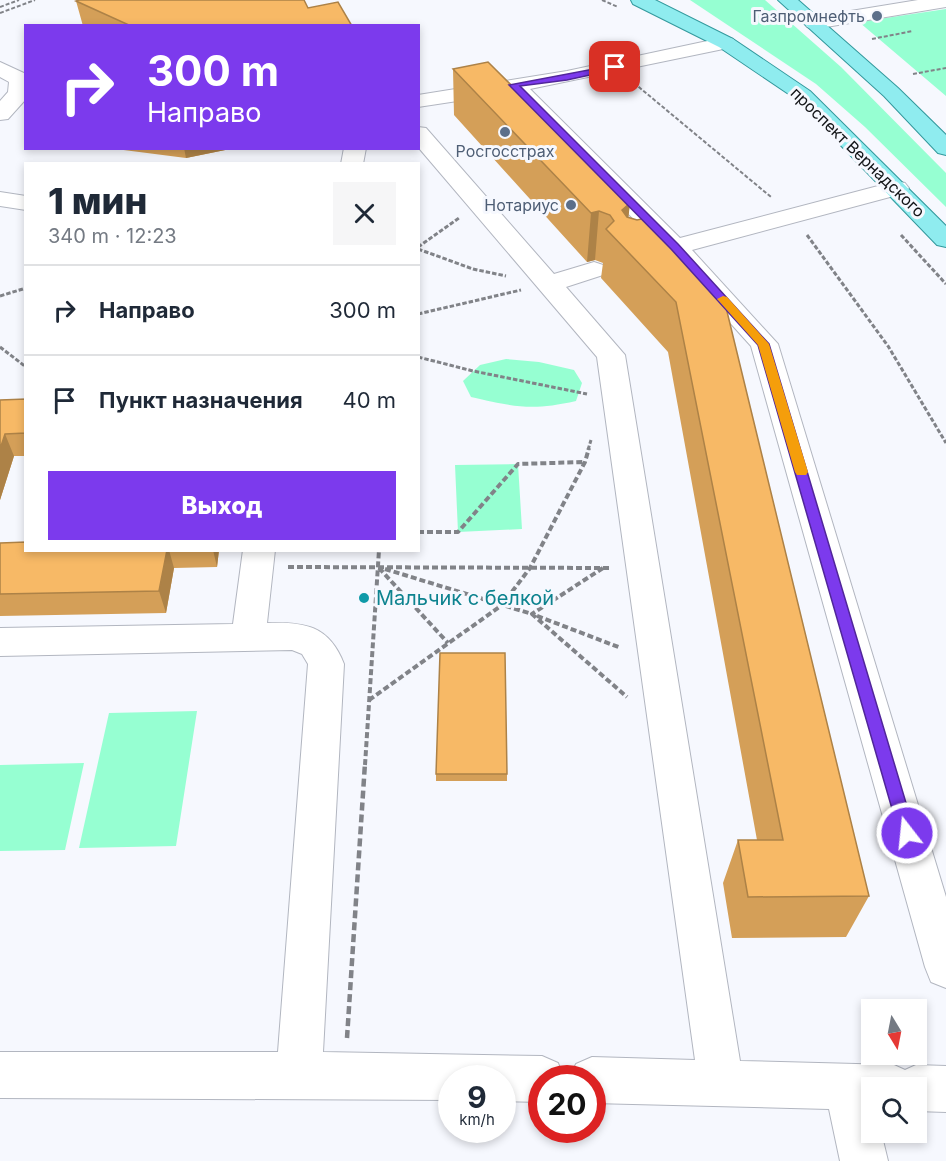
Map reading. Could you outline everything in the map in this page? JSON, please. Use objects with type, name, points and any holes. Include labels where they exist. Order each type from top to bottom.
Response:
[{"type":"main road","name":"проспект Вернадского","points":[[640,0],[726,43],[803,95],[946,240]]},
{"type":"main road","points":[[661,0],[726,43]]},
{"type":"main road","points":[[788,0],[891,92],[946,148]]},
{"type":"lane","points":[[814,23],[946,1]]},
{"type":"lane","points":[[420,101],[567,77],[726,43]]},
{"type":"lane","points":[[0,68],[19,79],[19,93],[0,114]]},
{"type":"lane","points":[[514,85],[675,247],[764,344],[946,967]]},
{"type":"lane","points":[[420,136],[610,355],[721,1083]]},
{"type":"lane","points":[[632,259],[897,188]]},
{"type":"lane","points":[[0,199],[24,203]]},
{"type":"lane","points":[[548,284],[594,270]]},
{"type":"lane","points":[[248,637],[258,559]]},
{"type":"lane","points":[[0,642],[292,636],[310,640],[321,650],[326,664],[299,1076]]},
{"type":"lane","points":[[0,1075],[344,1075],[528,1079]]},
{"type":"lane","points":[[606,1080],[861,1087]]},
{"type":"lane","points":[[848,1086],[864,1161]]},
{"type":"lane","points":[[927,1088],[946,1089]]},
{"type":"path","points":[[0,7],[20,0]]},
{"type":"path","points":[[0,13],[35,0]]},
{"type":"path","points":[[602,0],[622,9]]},
{"type":"path","points":[[872,39],[914,31]]},
{"type":"path","points":[[615,67],[793,215],[888,346],[946,443]]},
{"type":"path","points":[[913,74],[946,68]]},
{"type":"path","points":[[866,196],[946,284]]},
{"type":"path","points":[[420,247],[459,218]]},
{"type":"path","points":[[420,249],[473,269],[548,284]]},
{"type":"path","points":[[420,314],[548,284]]},
{"type":"path","points":[[0,296],[24,289]]},
{"type":"path","points":[[0,347],[24,365]]},
{"type":"path","points":[[420,358],[473,371],[579,392]]},
{"type":"path","points":[[369,699],[502,605],[530,568],[585,462],[594,430]]},
{"type":"path","points":[[420,532],[458,532],[518,464],[585,462]]},
{"type":"path","points":[[344,1075],[379,552]]},
{"type":"path","points":[[258,559],[378,567],[643,568]]},
{"type":"path","points":[[378,567],[532,614],[657,662]]},
{"type":"path","points":[[378,567],[448,643]]},
{"type":"path","points":[[532,614],[603,568]]},
{"type":"path","points":[[532,614],[668,732]]},
{"type":"green space","points":[[690,0],[765,0],[841,67],[946,173],[946,207],[865,127],[816,84]]},
{"type":"green space","points":[[946,9],[946,96],[859,22]]},
{"type":"green space","points":[[506,359],[539,362],[574,370],[582,383],[576,401],[535,407],[471,397],[463,381],[480,365]]},
{"type":"green space","points":[[518,464],[522,529],[458,532],[455,465]]},
{"type":"green space","points":[[197,711],[176,846],[79,848],[109,713]]},
{"type":"green space","points":[[84,763],[65,850],[0,851],[0,765]]},
{"type":"building","points":[[304,0],[308,8],[338,2],[351,24],[127,24],[76,1]]},
{"type":"building","points":[[488,62],[630,203],[622,210],[627,217],[637,220],[646,218],[723,295],[869,896],[748,897],[738,840],[783,840],[676,302],[606,229],[614,221],[610,215],[599,211],[591,213],[453,69]]},
{"type":"building","points":[[24,399],[24,433],[5,434],[0,449],[0,400]]},
{"type":"building","points":[[24,542],[24,552],[167,552],[159,591],[0,594],[0,543]]},
{"type":"building","points":[[440,653],[505,653],[507,774],[436,774]]},
{"type":"slow traffic","points":[[723,299],[764,344],[801,472]]},
{"type":"place","name":"Газпромнефть","points":[[877,16]]},
{"type":"place","name":"Росгосстрах","points":[[505,132]]},
{"type":"place","name":"Нотариус","points":[[571,205]]},
{"type":"place","name":"Мальчик с белкой","points":[[364,598]]},
{"type":"route","points":[[615,67],[514,85],[675,247],[764,344],[907,833]]}]
